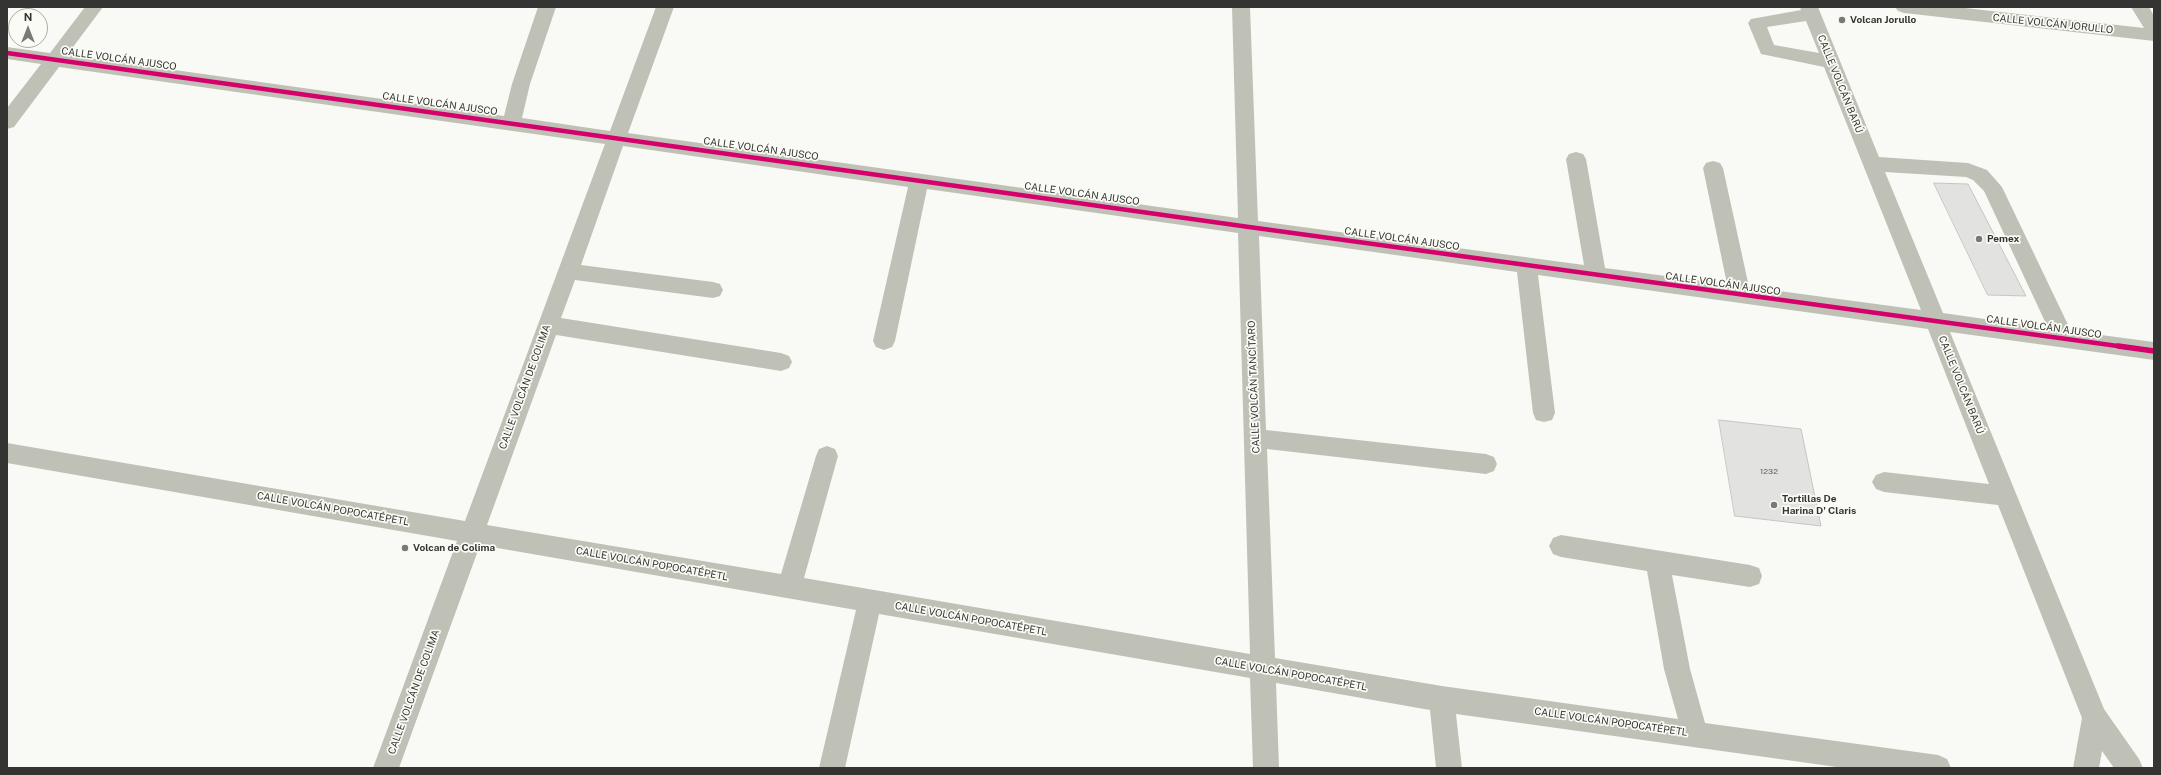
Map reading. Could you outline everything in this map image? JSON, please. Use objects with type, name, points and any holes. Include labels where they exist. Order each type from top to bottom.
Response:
[{"type":"street","points":[[7,122],[94,7]]},
{"type":"street","points":[[512,123],[521,84],[547,7]]},
{"type":"street","name":"CALLE VOLCÁN DE COLIMA","points":[[386,768],[665,7]]},
{"type":"street","name":"CALLE VOLCÁN TANCÍTARO","points":[[1241,7],[1266,768]]},
{"type":"street","name":"CALLE VOLCÁN JORULLO","points":[[1904,7],[2154,35]]},
{"type":"street","points":[[2140,7],[2154,30]]},
{"type":"street","points":[[1810,11],[1757,23],[1766,50],[1831,62]]},
{"type":"street","name":"CALLE VOLCÁN BARÚ","points":[[1810,11],[2095,718],[2130,768]]},
{"type":"street","name":"CALLE VOLCÁN AJUSCO","points":[[7,53],[1527,266],[2154,351]]},
{"type":"street","points":[[1576,159],[1596,275]]},
{"type":"street","points":[[1872,164],[1968,170],[1985,180],[1992,187],[2064,339]]},
{"type":"street","points":[[1713,168],[1740,295]]},
{"type":"street","points":[[884,341],[919,181]]},
{"type":"street","points":[[1527,266],[1544,413]]},
{"type":"street","points":[[568,271],[713,290]]},
{"type":"street","points":[[548,325],[781,362]]},
{"type":"street","points":[[1255,438],[1486,464]]},
{"type":"street","name":"CALLE VOLCÁN POPOCATÉPETL","points":[[7,453],[1442,699],[1938,768]]},
{"type":"street","points":[[789,587],[804,542],[827,456]]},
{"type":"street","points":[[1884,482],[2006,496]]},
{"type":"street","points":[[1561,546],[1750,576]]},
{"type":"street","points":[[1658,562],[1676,669],[1694,733]]},
{"type":"street","points":[[832,768],[870,602]]},
{"type":"street","points":[[1442,699],[1449,768]]},
{"type":"street","points":[[2086,768],[2095,718]]},
{"type":"building","name":"Pemex","points":[[1934,183],[1968,184],[2026,296],[1988,295]]},
{"type":"building","points":[[1719,420],[1801,429],[1821,526],[1735,516]]},
{"type":"cycle path","points":[[7,53],[1249,227],[2154,351]]},
{"type":"place","name":"Volcan Jorullo","points":[[1842,20]]},
{"type":"place","name":"Pemex","points":[[1979,239]]},
{"type":"place","name":"Tortillas De Harina D' Claris","points":[[1774,505]]},
{"type":"place","name":"Volcan de Colima","points":[[405,548]]}]
